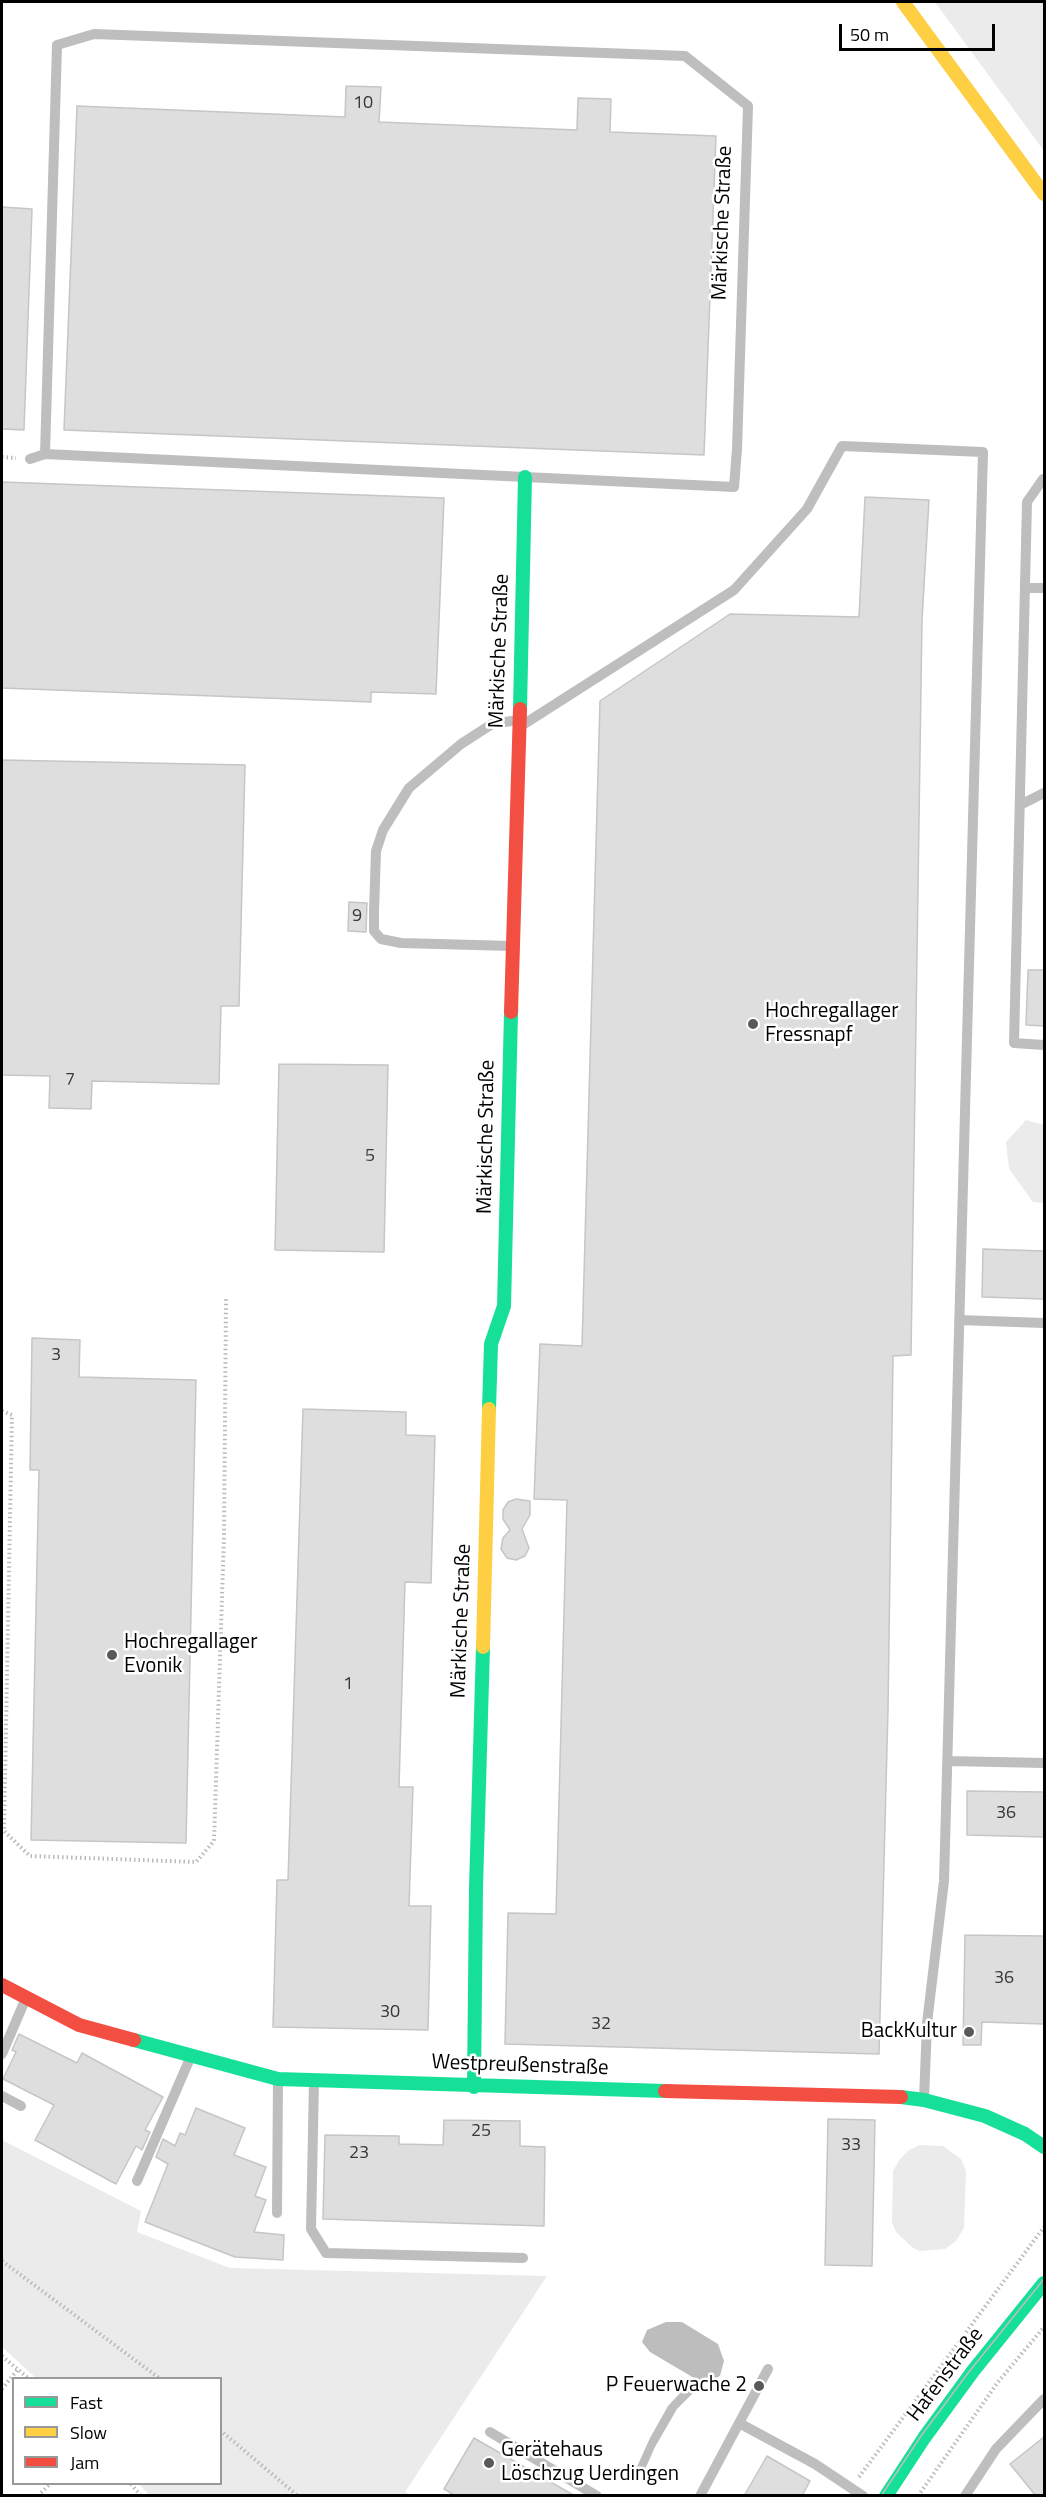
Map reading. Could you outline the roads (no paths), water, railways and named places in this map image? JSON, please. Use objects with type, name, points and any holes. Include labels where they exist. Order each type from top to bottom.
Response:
[{"type":"street","points":[[903,2],[1044,194]]},
{"type":"street","name":"Märkische Straße","points":[[474,2087],[476,1888],[491,1344],[504,1306],[518,724],[522,686],[525,477]]},
{"type":"street","name":"Westpreußenstraße","points":[[2,1984],[79,2025],[278,2079],[474,2087],[902,2097],[924,2100],[985,2116],[1025,2134],[1044,2147]]},
{"type":"street","name":"Hafenstraße","points":[[885,2496],[938,2418],[1040,2288]]},
{"type":"lane","name":"Märkische Straße","points":[[45,454],[57,45],[94,34],[686,56],[748,106],[734,487],[525,477]]},
{"type":"lane","points":[[513,946],[400,943],[381,939],[374,931],[376,851],[382,830],[409,788],[461,744],[492,724],[518,724],[734,590],[807,509],[842,446],[983,452],[944,1881],[927,2023],[924,2100]]},
{"type":"lane","points":[[30,459],[45,454],[525,477]]},
{"type":"lane","points":[[1044,480],[1027,502],[1014,1043],[1044,1045]]},
{"type":"lane","points":[[1026,588],[1044,588]]},
{"type":"lane","points":[[1020,805],[1044,793]]},
{"type":"lane","points":[[959,1320],[1044,1323]]},
{"type":"lane","points":[[948,1761],[1044,1763]]},
{"type":"lane","points":[[2,2054],[26,1998]]},
{"type":"lane","points":[[137,2181],[191,2055]]},
{"type":"lane","points":[[277,2213],[278,2079]]},
{"type":"lane","points":[[314,2080],[311,2229],[326,2253],[524,2258]]},
{"type":"lane","points":[[2,2096],[21,2106]]},
{"type":"lane","points":[[1040,2288],[1044,2304]]},
{"type":"lane","points":[[700,2496],[768,2368]]},
{"type":"lane","points":[[965,2496],[996,2449],[1044,2399]]},
{"type":"lane","points":[[739,2423],[815,2464],[863,2496]]},
{"type":"lane","points":[[490,2432],[597,2496]]},
{"type":"tram line","points":[[881,2496],[921,2436],[968,2373],[1044,2279]]},
{"type":"place","name":"Hochregallager Fressnapf","points":[[753,1024]]},
{"type":"place","name":"Hochregallager Evonik","points":[[112,1655]]},
{"type":"place","name":"BackKultur","points":[[969,2032]]},
{"type":"place","name":"P Feuerwache 2","points":[[759,2386]]},
{"type":"place","name":"Gerätehaus Löschzug Uerdingen","points":[[489,2463]]}]
